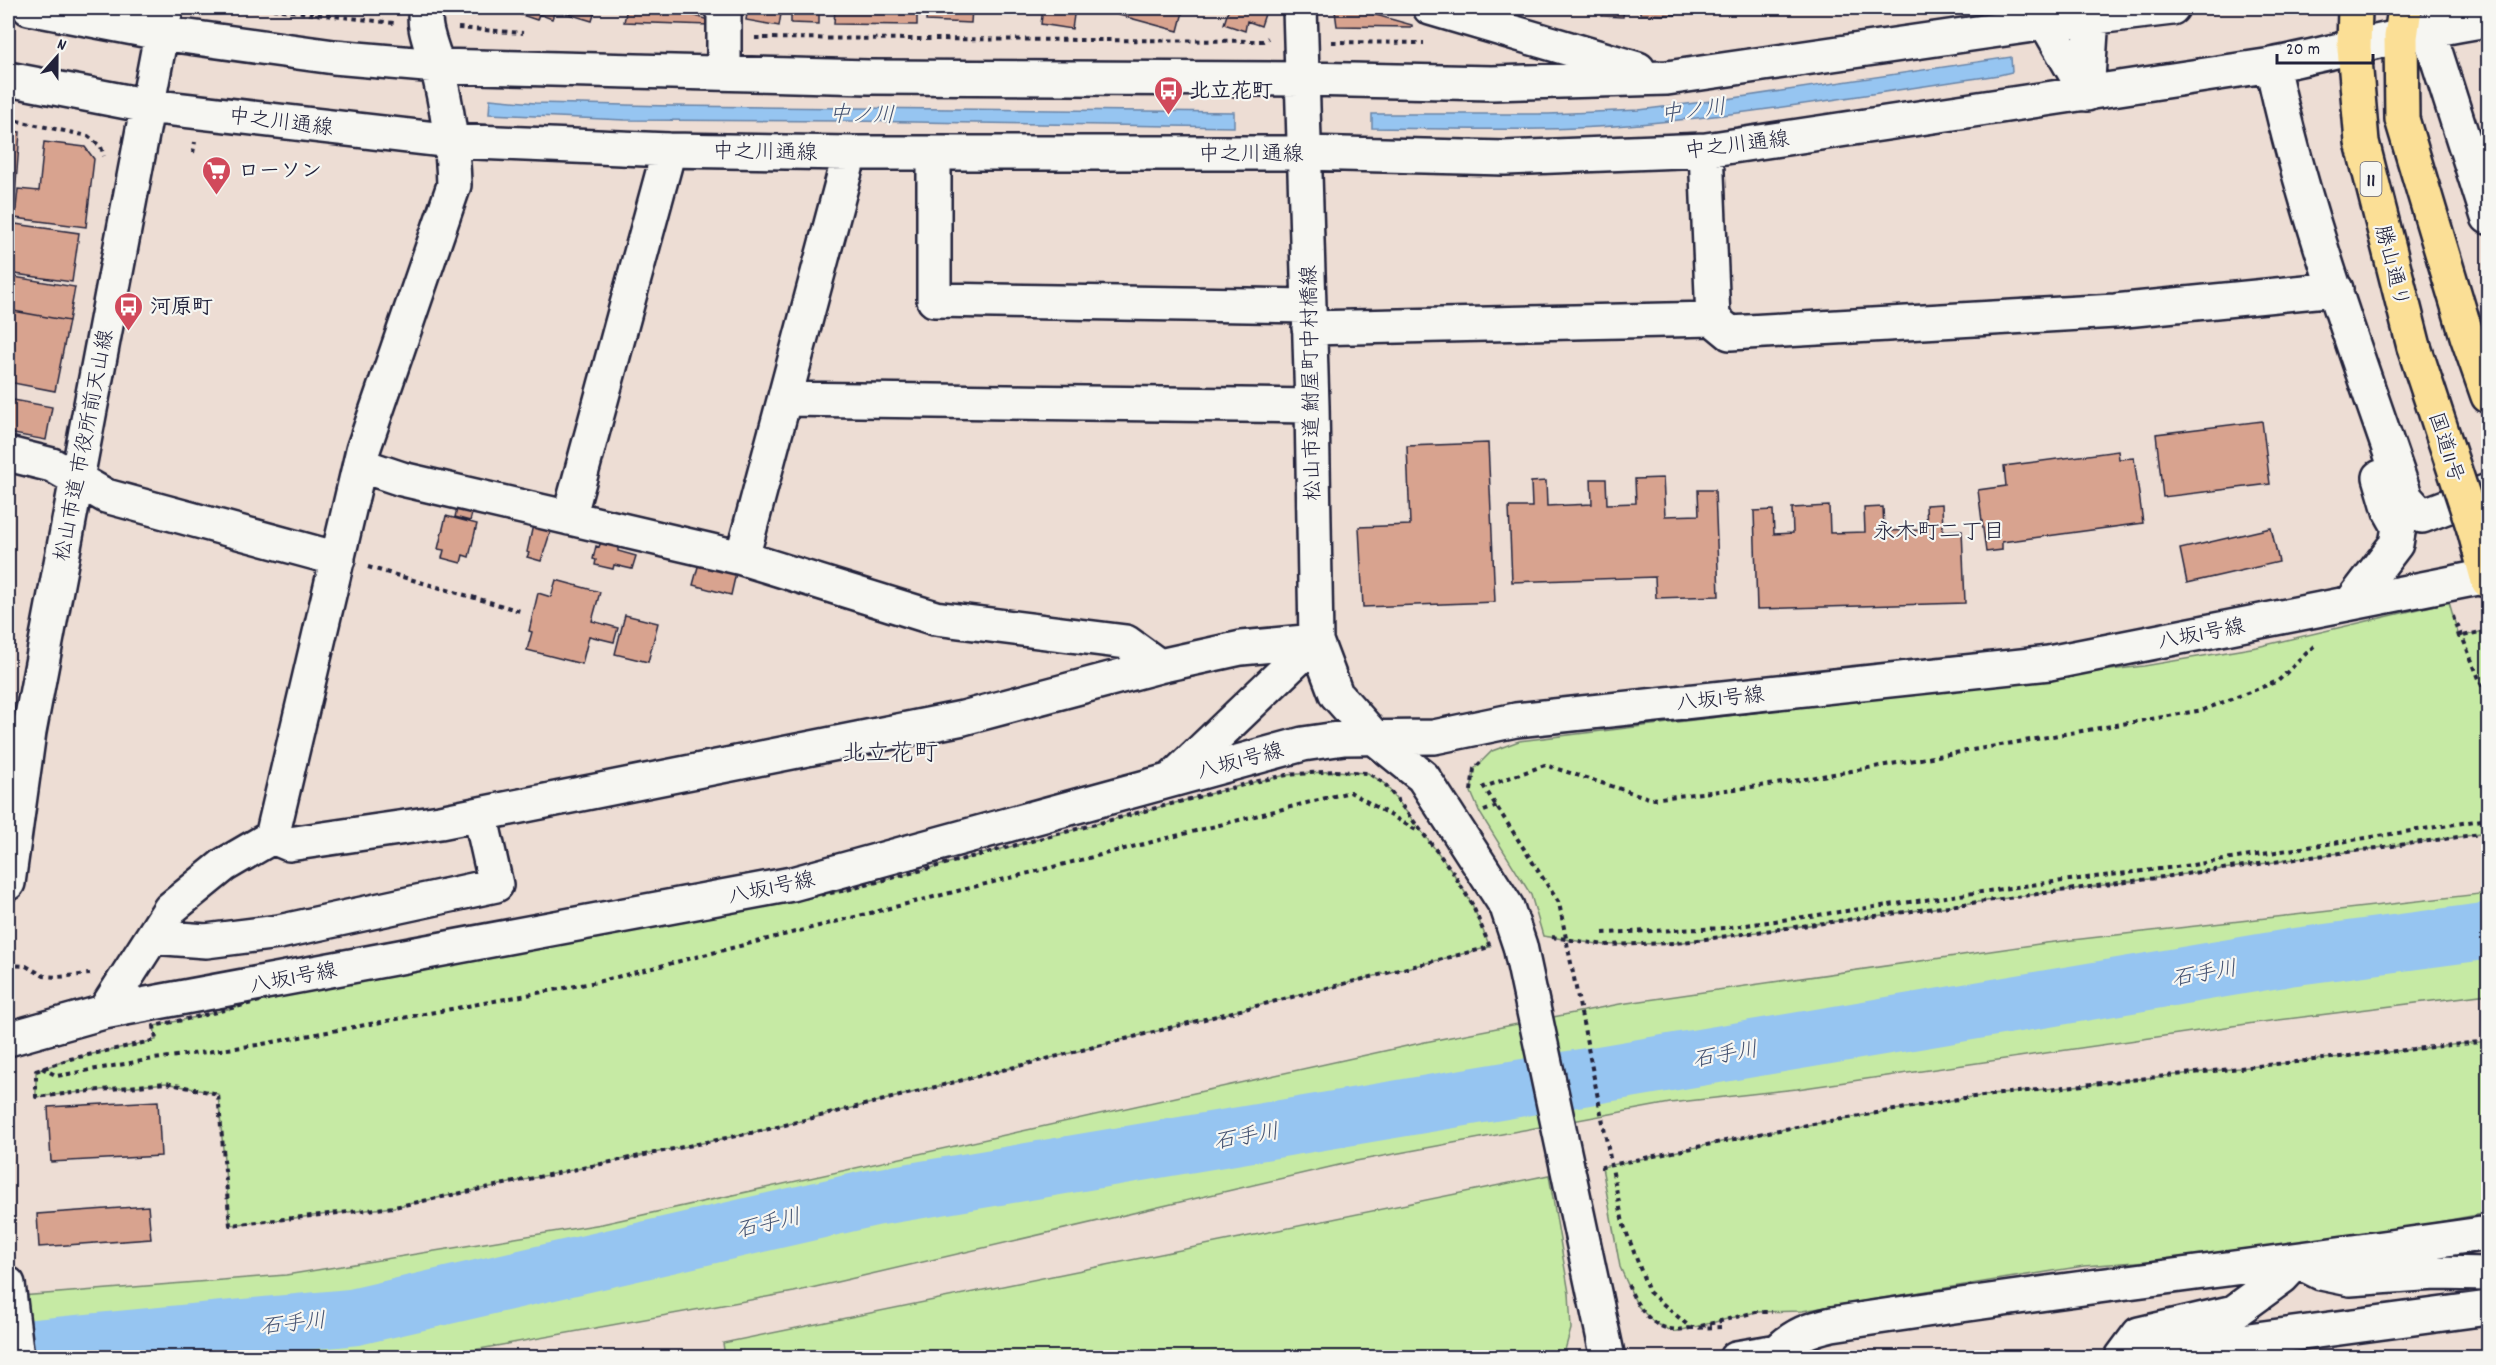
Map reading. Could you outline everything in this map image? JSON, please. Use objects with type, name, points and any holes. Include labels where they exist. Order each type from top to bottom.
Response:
[{"type":"highway","name":"勝山通り","points":[[2355,8],[2354,48],[2362,142],[2414,347]]},
{"type":"highway","points":[[2411,24],[2402,119],[2467,336],[2488,396]]},
{"type":"highway","name":"国道11号","points":[[2414,347],[2488,578]]},
{"type":"street","points":[[29,8],[163,20],[334,57],[437,66],[869,77],[1303,79],[1492,83],[1667,78],[2044,15],[2172,8]]},
{"type":"street","name":"松山市道 鮒屋町中村橋線","points":[[1300,8],[1312,406],[1316,641],[1336,694],[1376,739],[1423,777],[1532,941],[1572,1183],[1608,1358]]},
{"type":"street","points":[[1430,8],[1667,78]]},
{"type":"street","points":[[2087,94],[2090,12]]},
{"type":"street","points":[[2044,15],[2087,94]]},
{"type":"street","points":[[104,1012],[170,909],[224,865],[272,837],[360,465],[454,185],[452,141],[425,17]]},
{"type":"street","name":"松山市道 市役所前天山線","points":[[8,883],[29,732],[163,20]]},
{"type":"street","name":"中之川通線","points":[[8,79],[148,106],[452,141],[669,150],[850,153],[1303,153],[1505,158],[1706,150],[2272,65],[2354,48],[2411,24],[2488,20]]},
{"type":"street","points":[[722,23],[724,73]]},
{"type":"street","points":[[2411,24],[2488,217]]},
{"type":"street","points":[[2272,65],[2283,116],[2336,289],[2406,498],[2422,516],[2488,491]]},
{"type":"street","points":[[569,518],[669,150]]},
{"type":"street","points":[[1706,150],[1713,319]]},
{"type":"street","points":[[742,558],[850,153]]},
{"type":"street","points":[[934,153],[934,300],[1309,317],[1713,319],[1730,333],[2115,311],[2336,289]]},
{"type":"street","points":[[785,399],[1312,406]]},
{"type":"street","points":[[2350,603],[2396,544],[2399,527],[2390,511],[2376,467],[2386,437]]},
{"type":"street","points":[[8,454],[52,465],[106,496],[338,559]]},
{"type":"street","points":[[360,465],[402,479],[742,558],[935,618],[1126,642],[1159,666]]},
{"type":"street","name":"八坂1号線","points":[[8,1039],[104,1012],[792,884],[1302,744],[1344,738],[1434,737],[1516,720],[2049,663],[2488,578]]},
{"type":"street","points":[[272,837],[289,844],[440,822],[963,718],[1159,666],[1241,648],[1316,641]]},
{"type":"street","points":[[1173,778],[1316,641]]},
{"type":"street","points":[[152,937],[206,941],[279,932],[496,885],[480,814]]},
{"type":"street","points":[[1736,1358],[1786,1354],[1791,1338],[1813,1328],[1832,1324],[1976,1301],[2297,1261],[2488,1233]]},
{"type":"street","points":[[2297,1261],[2321,1273],[2350,1278],[2436,1273],[2488,1274]]},
{"type":"street","points":[[2122,1357],[2139,1334],[2234,1312],[2282,1277],[2297,1261]]},
{"type":"street","points":[[8,1284],[17,1358]]},
{"type":"street","points":[[2122,1357],[2488,1308]]},
{"type":"path","points":[[264,8],[425,17],[530,33]]},
{"type":"path","points":[[722,23],[1263,41],[1272,35]]},
{"type":"path","points":[[1328,41],[1363,44],[1431,43]]},
{"type":"path","points":[[338,559],[520,610]]},
{"type":"path","points":[[2451,608],[2488,701]]},
{"type":"path","points":[[1723,1327],[1691,1328],[1649,1292],[1623,1223],[1559,903],[1484,787],[1545,765],[1652,799],[1776,784],[2203,710],[2278,681],[2323,638]]},
{"type":"path","points":[[1471,792],[1474,769],[1486,757]]},
{"type":"path","points":[[1335,771],[1368,773],[1385,784],[1426,835],[1457,879],[1472,904],[1490,947],[765,1130],[394,1207],[230,1225],[218,1094],[166,1083],[36,1098],[36,1071],[43,1068],[70,1059],[156,1040],[154,1026],[384,970],[582,938],[847,890],[1254,782],[1335,771]]},
{"type":"path","points":[[33,1063],[57,1076],[147,1060],[257,1046],[597,982],[1350,792],[1426,835]]},
{"type":"path","points":[[1480,813],[1485,821]]},
{"type":"path","points":[[1602,933],[1725,928],[2028,885],[2192,865],[2488,819]]},
{"type":"path","points":[[1532,941],[1566,939],[1605,945],[1676,943],[2488,833]]},
{"type":"path","points":[[8,965],[26,966],[44,976],[58,977],[131,970]]},
{"type":"path","points":[[1602,1167],[1773,1131],[1964,1098],[2488,1041]]},
{"type":"green space","points":[[2449,602],[2459,637],[2488,630],[2488,833],[1676,943],[1605,945],[1543,936],[1531,895],[1480,813],[1471,792],[1474,769],[1492,751],[1519,741],[2144,666],[2257,647]]},
{"type":"green space","points":[[1335,771],[1368,773],[1385,784],[1452,871],[1472,904],[1490,947],[765,1130],[394,1207],[230,1225],[218,1094],[166,1083],[36,1097],[36,1071],[70,1059],[156,1040],[154,1026],[384,970],[582,938],[847,890],[1254,782],[1287,775]]},
{"type":"green space","points":[[2488,893],[2488,994],[2254,1023],[1797,1089],[1670,1103],[1356,1161],[794,1292],[435,1357],[8,1358],[8,1297],[286,1275],[602,1224],[1425,1042],[1620,1004],[2046,943]]},
{"type":"green space","points":[[2488,1041],[2488,1213],[2279,1251],[2084,1266],[1802,1311],[1756,1312],[1674,1332],[1654,1323],[1637,1305],[1620,1267],[1602,1167],[1773,1131],[1964,1098]]},
{"type":"green space","points":[[1549,1175],[1569,1293],[1571,1329],[1565,1350],[1559,1357],[725,1357],[723,1343]]},
{"type":"water","name":"中ノ川","points":[[2011,57],[2012,72],[1999,75],[1775,108],[1640,124],[1506,129],[1372,128],[1372,114],[1549,114],[1639,110]]},
{"type":"water","name":"中ノ川","points":[[490,99],[535,103],[671,106],[1234,112],[1234,127],[625,120],[489,114]]},
{"type":"building","points":[[477,8],[492,8],[491,12],[474,15]]},
{"type":"building","points":[[521,8],[556,8],[552,19],[539,14],[537,20],[519,14]]},
{"type":"building","points":[[564,8],[596,8],[592,21],[562,12]]},
{"type":"building","points":[[627,8],[672,8],[708,20],[709,25],[624,22]]},
{"type":"building","points":[[748,8],[782,8],[779,26],[746,20]]},
{"type":"building","points":[[791,8],[819,8],[819,24],[791,23]]},
{"type":"building","points":[[835,8],[917,8],[917,25],[834,24]]},
{"type":"building","points":[[927,8],[972,8],[971,23],[926,21]]},
{"type":"building","points":[[1043,8],[1075,8],[1072,29],[1041,24]]},
{"type":"building","points":[[1093,8],[1184,8],[1178,31]]},
{"type":"building","points":[[1229,8],[1267,8],[1261,26],[1247,21],[1245,31],[1224,24]]},
{"type":"building","points":[[1336,8],[1351,8],[1412,25],[1412,27],[1337,26]]},
{"type":"building","points":[[1603,8],[1624,8],[1623,17],[1602,16]]},
{"type":"building","points":[[1640,8],[1676,8],[1676,15],[1640,14]]},
{"type":"building","points":[[1733,8],[1760,8],[1760,11],[1733,11]]},
{"type":"building","points":[[8,131],[20,132],[13,221],[8,220]]},
{"type":"building","points":[[44,142],[85,147],[94,159],[86,227],[15,218],[18,189],[39,191]]},
{"type":"building","points":[[8,223],[79,233],[72,282],[8,273]]},
{"type":"building","points":[[8,276],[75,287],[69,321],[8,310]]},
{"type":"building","points":[[8,310],[69,321],[55,391],[8,382]]},
{"type":"building","points":[[8,399],[52,407],[46,440],[8,433]]},
{"type":"building","points":[[2262,421],[2270,484],[2163,497],[2156,434]]},
{"type":"building","points":[[1488,443],[1495,602],[1363,607],[1359,527],[1410,525],[1407,446]]},
{"type":"building","points":[[2118,451],[2119,459],[2134,458],[2143,523],[2002,542],[2002,550],[1986,552],[1978,490],[2006,486],[2004,466]]},
{"type":"building","points":[[1663,478],[1665,516],[1699,515],[1698,490],[1715,490],[1719,596],[1656,598],[1655,577],[1512,582],[1509,507],[1532,507],[1531,482],[1546,481],[1547,506],[1592,504],[1591,479],[1606,479],[1607,504],[1636,503],[1635,479]]},
{"type":"building","points":[[1942,504],[1943,531],[1962,530],[1965,603],[1757,609],[1754,511],[1773,510],[1774,534],[1793,533],[1792,508],[1829,506],[1830,533],[1865,532],[1864,508],[1883,507],[1884,531],[1927,530],[1926,505]]},
{"type":"building","points":[[458,505],[473,510],[470,521],[455,517]]},
{"type":"building","points":[[446,516],[477,524],[469,557],[463,555],[461,563],[442,558],[444,550],[438,549]]},
{"type":"building","points":[[533,525],[551,530],[541,561],[527,557]]},
{"type":"building","points":[[2271,528],[2279,562],[2187,583],[2180,549]]},
{"type":"building","points":[[601,542],[618,546],[618,551],[636,556],[632,569],[614,565],[613,569],[595,565],[596,560],[593,559],[596,546],[599,547]]},
{"type":"building","points":[[699,563],[736,573],[731,595],[693,585]]},
{"type":"building","points":[[556,580],[600,592],[592,621],[618,628],[614,642],[589,636],[582,664],[527,650],[538,593],[551,597]]},
{"type":"building","points":[[625,615],[658,623],[648,662],[615,654]]},
{"type":"building","points":[[158,1101],[161,1156],[51,1162],[48,1107]]},
{"type":"building","points":[[148,1206],[151,1239],[39,1247],[37,1214]]},
{"type":"waterway","name":"石手川","points":[[8,1350],[354,1317],[872,1198],[2292,957],[2488,931]]},
{"type":"place","name":"北立花町","points":[[1168,116]]},
{"type":"place","name":"ローソン","points":[[217,196]]},
{"type":"place","name":"河原町","points":[[129,332]]},
{"type":"district","name":"永木町二丁目","points":[[1939,530]]},
{"type":"district","name":"北立花町","points":[[890,752]]}]
